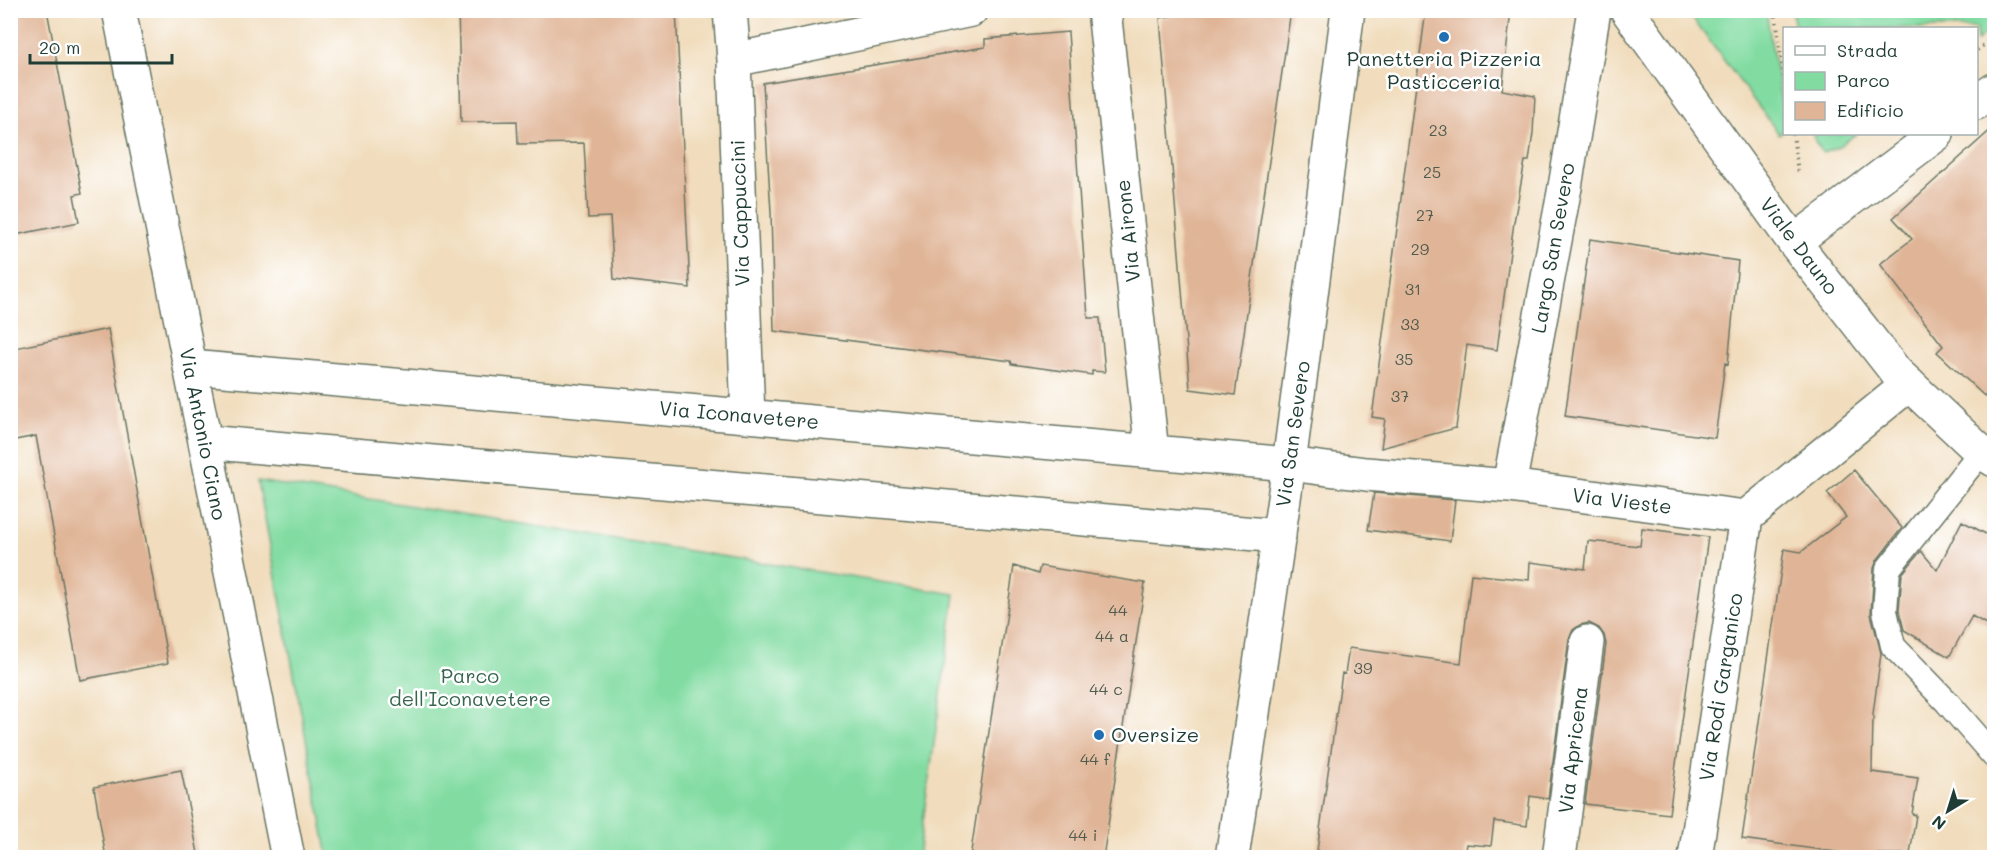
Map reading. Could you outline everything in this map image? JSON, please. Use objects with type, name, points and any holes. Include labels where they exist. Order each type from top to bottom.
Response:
[{"type":"street","name":"Via Antonio Ciano","points":[[119,10],[288,858]]},
{"type":"street","name":"Via Cappuccini","points":[[730,10],[748,416]]},
{"type":"street","points":[[734,60],[970,10]]},
{"type":"street","name":"Via Airone","points":[[1104,10],[1152,452]]},
{"type":"street","name":"Via San Severo","points":[[1232,858],[1289,464],[1348,10]]},
{"type":"street","name":"Largo San Severo","points":[[1509,486],[1565,187],[1594,10]]},
{"type":"street","name":"Viale Dauno","points":[[1627,10],[1794,242],[1896,372],[1988,456]]},
{"type":"street","points":[[1978,102],[1995,90]]},
{"type":"street","points":[[1794,242],[1936,135]]},
{"type":"street","name":"Via Iconavetere","points":[[190,367],[1289,464]]},
{"type":"street","points":[[1746,517],[1909,384]]},
{"type":"street","points":[[205,442],[1279,536]]},
{"type":"street","name":"Via Vieste","points":[[1289,464],[1366,474],[1509,486],[1746,517]]},
{"type":"street","name":"Via Rodi Garganico","points":[[1695,858],[1746,517]]},
{"type":"street","name":"Via Apricena","points":[[1559,858],[1587,642]]},
{"type":"lane","points":[[1988,456],[1888,569],[1885,611],[1893,646],[1995,756]]},
{"type":"path","points":[[1775,10],[1783,64]]},
{"type":"path","points":[[1978,50],[1995,37]]},
{"type":"path","points":[[1793,135],[1799,177]]},
{"type":"green space","points":[[1687,11],[1766,11],[1783,112],[1783,131],[1779,134]]},
{"type":"green space","points":[[1792,11],[1994,11],[1994,27],[1978,40],[1978,27],[1795,27]]},
{"type":"green space","points":[[1813,135],[1855,135],[1838,147],[1823,153]]},
{"type":"green space","name":"Parco dell'Iconavetere","points":[[258,481],[955,594],[918,857],[328,857]]},
{"type":"building","points":[[10,10],[47,10],[82,193],[74,195],[79,222],[10,236]]},
{"type":"building","points":[[458,10],[676,10],[690,288],[614,279],[610,217],[588,218],[584,143],[518,144],[517,121],[461,122]]},
{"type":"building","points":[[1201,10],[1291,10],[1235,395],[1190,389],[1160,18]]},
{"type":"building","points":[[1426,10],[1511,10],[1502,90],[1535,96],[1533,133],[1529,161],[1525,161],[1514,222],[1497,350],[1467,345],[1456,428],[1381,448],[1385,419],[1372,417]]},
{"type":"building","points":[[1068,32],[1088,318],[1100,318],[1105,372],[1092,371],[1092,375],[1012,364],[1011,361],[774,331],[771,212],[763,83],[985,47],[985,39]]},
{"type":"building","points":[[1995,126],[1995,406],[1937,352],[1943,346],[1880,264],[1912,239],[1893,218]]},
{"type":"building","points":[[1590,239],[1738,261],[1728,364],[1725,363],[1715,438],[1565,416]]},
{"type":"building","points":[[108,329],[168,663],[80,680],[36,436],[10,441],[10,349]]},
{"type":"building","points":[[1854,470],[1902,528],[1877,560],[1874,568],[1871,614],[1881,653],[1873,714],[1872,772],[1918,778],[1912,814],[1916,815],[1910,854],[1873,854],[1872,857],[1742,839],[1784,549],[1801,552],[1846,517],[1827,493]]},
{"type":"building","points":[[1374,493],[1455,500],[1450,541],[1368,530]]},
{"type":"building","points":[[1962,521],[1995,539],[1995,629],[1972,616],[1949,657],[1904,630],[1899,610],[1902,574],[1921,551],[1937,570]]},
{"type":"building","points":[[1642,528],[1708,537],[1669,814],[1585,804],[1606,644],[1599,628],[1589,623],[1573,630],[1569,639],[1548,799],[1530,796],[1527,826],[1494,821],[1491,846],[1466,844],[1464,858],[1316,858],[1342,673],[1345,674],[1349,648],[1461,663],[1471,574],[1529,580],[1530,562],[1585,569],[1588,541],[1640,546]]},
{"type":"building","points":[[1014,566],[1038,574],[1040,566],[1145,583],[1103,858],[970,858]]},
{"type":"building","points":[[181,770],[199,858],[106,858],[94,787]]},
{"type":"place","name":"Panetteria Pizzeria Pasticceria","points":[[1444,37]]},
{"type":"place","name":"Oversize","points":[[1099,735]]}]
